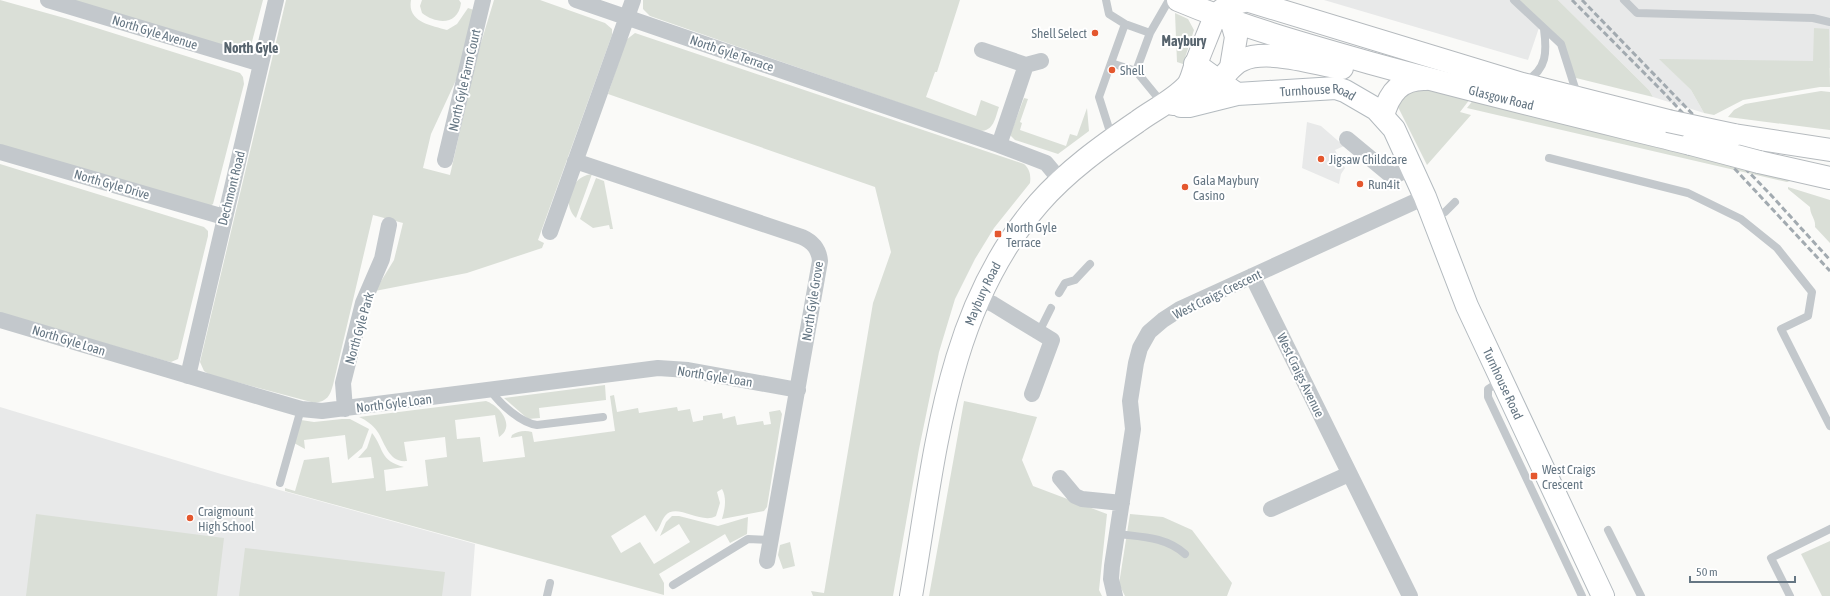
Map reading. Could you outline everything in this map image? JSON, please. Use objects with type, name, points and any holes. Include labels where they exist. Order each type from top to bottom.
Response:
[{"type":"main road","name":"Glasgow Road","points":[[1178,0],[1231,8],[1668,121],[1734,135],[1830,150]]},
{"type":"main road","name":"Glasgow Road","points":[[1231,8],[1267,34],[1431,79],[1780,168],[1830,178]]},
{"type":"main road","name":"Maybury Road","points":[[911,596],[947,392],[978,298],[1019,228],[1061,181],[1088,157],[1151,112],[1164,105],[1187,85],[1195,64],[1231,8]]},
{"type":"main road","points":[[1225,74],[1236,37],[1231,8]]},
{"type":"main road","points":[[1164,105],[1186,101],[1225,74],[1240,60],[1251,57],[1271,56],[1370,72],[1391,68]]},
{"type":"main road","points":[[1195,64],[1225,74],[1237,94]]},
{"type":"main road","points":[[1383,116],[1390,96],[1404,82],[1416,78],[1431,79]]},
{"type":"main road","name":"Turnhouse Road","points":[[1164,105],[1189,106],[1237,94],[1336,88],[1345,90],[1368,103],[1383,116],[1394,129],[1412,167],[1467,306],[1603,596]]},
{"type":"main road","points":[[1780,168],[1830,187]]},
{"type":"street","name":"North Gyle Avenue","points":[[48,0],[262,64]]},
{"type":"street","name":"Dechmont Road","points":[[188,376],[276,0]]},
{"type":"street","name":"North Gyle Farm Court","points":[[445,160],[483,0]]},
{"type":"street","name":"North Gyle Terrace","points":[[576,0],[999,145],[1046,163],[1061,181]]},
{"type":"street","points":[[550,232],[574,161],[633,0]]},
{"type":"street","points":[[982,50],[1033,63],[999,145]]},
{"type":"street","points":[[1347,139],[1388,173],[1396,174],[1412,167]]},
{"type":"street","name":"North Gyle Drive","points":[[0,152],[224,217]]},
{"type":"street","name":"North Gyle Grove","points":[[574,161],[810,241],[819,253],[820,261],[768,561]]},
{"type":"street","name":"West Craigs Crescent","points":[[1115,596],[1111,579],[1133,429],[1130,401],[1140,348],[1149,332],[1163,320],[1180,310],[1252,276],[1429,207]]},
{"type":"street","name":"North Gyle Park","points":[[345,409],[343,383],[364,303],[382,259],[389,225]]},
{"type":"street","name":"West Craigs Avenue","points":[[1252,276],[1410,596]]},
{"type":"street","points":[[978,298],[993,304],[1052,340],[1032,394]]},
{"type":"street","name":"North Gyle Loan","points":[[0,320],[301,409],[322,411],[491,391],[658,368],[688,370],[798,390]]},
{"type":"street","points":[[1271,509],[1349,474]]},
{"type":"street","points":[[1060,478],[1075,496],[1082,499],[1122,503]]},
{"type":"lane","points":[[1106,0],[1109,14],[1125,24],[1150,32]]},
{"type":"lane","points":[[1136,72],[1150,32],[1169,0]]},
{"type":"lane","points":[[1514,0],[1544,30],[1561,44],[1575,88],[1592,102]]},
{"type":"lane","points":[[1624,0],[1637,13],[1813,18],[1830,22]]},
{"type":"lane","points":[[1112,139],[1098,97],[1125,24]]},
{"type":"lane","points":[[1522,84],[1534,77],[1541,69],[1545,60],[1546,47],[1544,30]]},
{"type":"lane","points":[[1111,63],[1136,72],[1164,105]]},
{"type":"lane","points":[[1549,158],[1688,193],[1741,219],[1777,248],[1812,292],[1808,316],[1781,329],[1830,426]]},
{"type":"lane","points":[[1429,207],[1445,212],[1455,202]]},
{"type":"lane","points":[[1059,293],[1065,283],[1075,280],[1090,264]]},
{"type":"lane","points":[[1039,332],[1051,308]]},
{"type":"lane","points":[[1502,380],[1488,389],[1488,397],[1582,596]]},
{"type":"lane","points":[[491,391],[505,405],[529,424],[537,425],[603,417]]},
{"type":"lane","points":[[280,483],[301,409]]},
{"type":"lane","points":[[1790,596],[1771,558],[1830,529]]},
{"type":"lane","points":[[1608,530],[1641,596]]},
{"type":"lane","points":[[1118,534],[1157,538],[1178,548],[1185,554]]},
{"type":"lane","points":[[673,585],[748,539],[771,540]]},
{"type":"lane","points":[[546,596],[550,583]]},
{"type":"shaded area","points":[[0,0],[68,19],[240,73],[243,77],[244,84],[213,204],[210,206],[0,145]]},
{"type":"shaded area","points":[[70,0],[263,0],[249,53]]},
{"type":"shaded area","points":[[286,0],[411,0],[411,7],[416,18],[428,24],[447,30],[457,24],[468,8],[474,10],[457,78],[431,134],[423,168],[450,175],[477,56],[494,0],[540,0],[605,23],[612,29],[612,35],[538,240],[544,243],[542,248],[467,273],[375,291],[394,260],[403,223],[373,215],[332,389],[325,399],[315,403],[210,375],[204,371],[200,362]]},
{"type":"shaded area","points":[[422,0],[459,0],[461,3],[456,16],[446,21],[440,21],[428,17],[422,13],[420,6]]},
{"type":"shaded area","points":[[643,0],[960,0],[937,72],[935,72],[926,97],[976,116],[981,100],[999,107],[991,126],[988,129],[980,131],[650,16],[643,9]]},
{"type":"shaded area","points":[[1324,0],[1524,0],[1542,19],[1528,60]]},
{"type":"shaded area","points":[[1514,0],[1558,0],[1649,90],[1653,97],[1572,77],[1561,44]]},
{"type":"shaded area","points":[[1558,0],[1830,0],[1830,68],[1670,69],[1691,90],[1704,113],[1653,97],[1649,90]]},
{"type":"shaded area","points":[[1175,13],[1188,19],[1194,30],[1183,64],[1177,62]]},
{"type":"shaded area","points":[[1814,28],[1829,29],[1830,87],[1820,87],[1743,100],[1714,115],[1704,113],[1691,90],[1659,59],[1813,61]]},
{"type":"shaded area","points":[[635,33],[1024,164],[1029,170],[1030,183],[994,228],[975,259],[955,299],[939,352],[919,449],[893,596],[813,596],[811,591],[824,593],[873,303],[891,252],[875,187],[608,94],[626,40]]},
{"type":"shaded area","points":[[1428,89],[1470,99],[1460,112],[1471,115],[1427,165],[1397,105],[1403,91]]},
{"type":"shaded area","points":[[1821,91],[1830,92],[1830,130],[1728,117],[1734,110],[1745,104]]},
{"type":"shaded area","points":[[1024,98],[1028,99],[1020,122],[1022,123],[1020,130],[1066,146],[1070,134],[1077,136],[1087,108],[1089,131],[1058,154],[1015,140],[1010,135]]},
{"type":"shaded area","points":[[1474,99],[1790,181],[1787,182],[1467,108]]},
{"type":"shaded area","name":"Jigsaw Childcare","points":[[1307,122],[1321,126],[1344,146],[1335,150],[1345,168],[1341,174],[1339,184],[1302,168]]},
{"type":"shaded area","points":[[0,164],[204,227],[208,231],[178,359],[171,362],[166,361],[0,313]]},
{"type":"shaded area","points":[[592,174],[576,218],[569,206],[570,192],[579,180]]},
{"type":"shaded area","points":[[596,178],[604,181],[613,229],[610,229],[609,225],[593,228],[580,219]]},
{"type":"shaded area","points":[[1788,187],[1830,200],[1830,243],[1815,227],[1815,222],[1810,207],[1788,189]]},
{"type":"shaded area","points":[[605,385],[606,400],[539,408],[540,418],[528,419],[504,398]]},
{"type":"shaded area","points":[[614,395],[617,412],[638,408],[639,413],[677,407],[678,411],[690,409],[693,422],[703,420],[703,416],[722,413],[723,419],[735,416],[737,425],[763,421],[764,425],[771,424],[769,412],[780,410],[782,414],[767,507],[764,511],[722,519],[725,496],[722,489],[717,492],[720,503],[716,516],[703,518],[682,512],[670,512],[665,516],[656,532],[645,515],[611,536],[621,553],[640,542],[654,564],[690,542],[679,524],[660,536],[666,522],[672,516],[679,516],[718,526],[748,517],[747,534],[730,543],[725,534],[659,574],[664,583],[664,595],[285,491],[285,488],[295,491],[304,460],[329,457],[332,483],[374,478],[371,457],[358,458],[367,448],[372,433],[386,458],[404,467],[384,470],[386,491],[428,486],[425,460],[447,457],[445,437],[404,442],[407,461],[401,461],[395,459],[391,455],[377,431],[367,421],[359,417],[486,401],[501,412],[506,422],[504,432],[499,437],[495,415],[455,420],[457,439],[480,437],[483,462],[525,457],[522,436],[511,438],[512,435],[519,432],[532,432],[534,442],[615,431],[610,396]]},
{"type":"shaded area","points":[[964,401],[1037,417],[1022,460],[1033,486],[1107,514],[1099,590],[1102,596],[929,596]]},
{"type":"shaded area","name":"Craigmount High School","points":[[0,407],[221,474],[475,544],[471,596],[0,596]]},
{"type":"shaded area","points":[[350,419],[369,429],[362,448],[348,460],[345,435],[304,440],[305,449],[294,443],[301,420],[314,422]]},
{"type":"shaded area","points":[[36,514],[224,538],[217,596],[26,596]]},
{"type":"shaded area","points":[[1130,514],[1163,517],[1192,530],[1232,583],[1227,596],[1125,596],[1119,584]]},
{"type":"shaded area","points":[[1830,541],[1830,596],[1822,596],[1801,554]]},
{"type":"shaded area","points":[[790,542],[795,566],[783,569],[778,555],[780,545]]},
{"type":"shaded area","points":[[245,548],[445,572],[442,596],[239,596]]},
{"type":"railway","points":[[1572,0],[1665,94],[1830,271]]},
{"type":"railway","points":[[1582,0],[1770,194],[1830,260]]},
{"type":"place","name":"Shell Select","points":[[1095,33]]},
{"type":"place","name":"Shell","points":[[1112,70]]},
{"type":"place","name":"Jigsaw Childcare","points":[[1321,159]]},
{"type":"place","name":"Run4it","points":[[1360,184]]},
{"type":"place","name":"Gala Maybury Casino","points":[[1185,187]]},
{"type":"place","name":"North Gyle Terrace","points":[[998,234]]},
{"type":"place","name":"West Craigs Crescent","points":[[1534,476]]},
{"type":"place","name":"Craigmount High School","points":[[190,518]]},
{"type":"district","name":"Maybury","points":[[1184,41]]},
{"type":"district","name":"North Gyle","points":[[251,48]]}]
